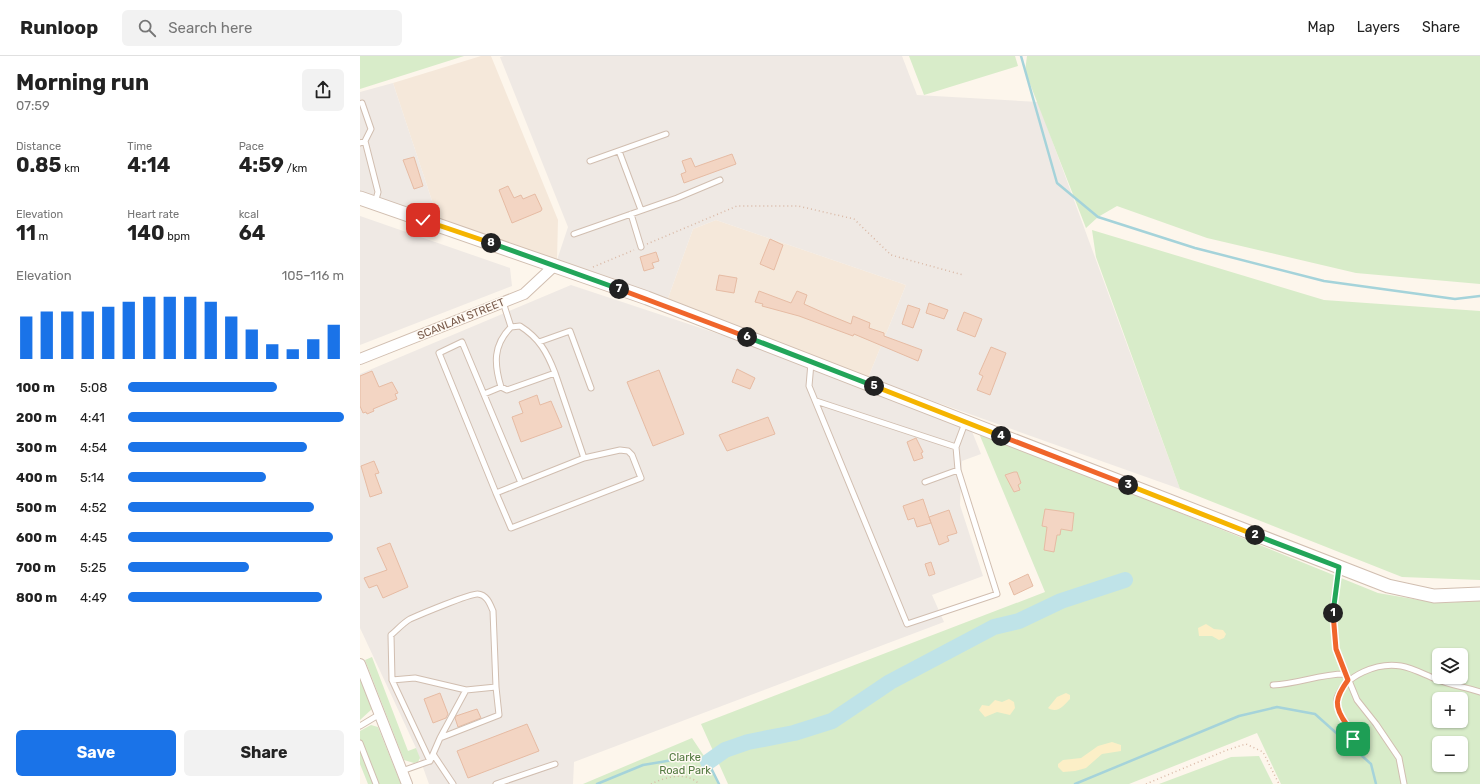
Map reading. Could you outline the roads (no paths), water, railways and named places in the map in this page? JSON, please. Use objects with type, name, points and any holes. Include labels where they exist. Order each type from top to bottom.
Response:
[{"type":"street","points":[[360,198],[647,298],[1388,586],[1434,596],[1480,594]]},
{"type":"street","name":"SCANLAN STREET","points":[[360,359],[524,294],[554,266]]},
{"type":"street","points":[[360,664],[402,771],[404,783]]},
{"type":"lane","points":[[362,103],[371,129],[362,142],[378,192],[375,204]]},
{"type":"lane","points":[[590,161],[666,134]]},
{"type":"lane","points":[[619,151],[641,210]]},
{"type":"lane","points":[[574,234],[720,180]]},
{"type":"lane","points":[[631,214],[641,247]]},
{"type":"lane","points":[[503,302],[511,327]]},
{"type":"lane","points":[[555,373],[507,390],[501,387],[496,368],[498,347],[503,335],[511,327],[520,326],[540,342],[548,352],[584,458]]},
{"type":"lane","points":[[540,342],[570,331],[591,388]]},
{"type":"lane","points":[[496,493],[584,458],[620,450],[628,451],[632,455],[641,478],[511,528],[496,493],[439,353],[462,342],[521,483]]},
{"type":"lane","points":[[811,362],[809,386],[907,624],[997,594],[958,470],[956,447],[966,422]]},
{"type":"lane","points":[[484,394],[501,387]]},
{"type":"lane","points":[[816,401],[956,447]]},
{"type":"lane","points":[[925,482],[958,470]]},
{"type":"lane","points":[[1339,567],[1333,606],[1336,649],[1357,700],[1376,724],[1399,758],[1404,784]]},
{"type":"lane","points":[[430,761],[392,680],[391,635],[410,620],[460,598],[477,593],[485,596],[490,602],[493,611],[496,687],[499,715],[440,738]]},
{"type":"lane","points":[[1348,748],[1353,734],[1342,718],[1337,703],[1339,693],[1348,680],[1371,670],[1402,666],[1436,680],[1480,692]]},
{"type":"lane","points":[[1273,685],[1320,675],[1345,674]]},
{"type":"lane","points":[[392,680],[414,678],[466,690],[496,687]]},
{"type":"lane","points":[[402,771],[430,761],[440,738],[466,690]]},
{"type":"lane","points":[[360,726],[380,714]]},
{"type":"lane","points":[[360,743],[376,784]]},
{"type":"lane","points":[[433,754],[453,784]]},
{"type":"lane","points":[[496,784],[555,764]]},
{"type":"waterway","points":[[1021,56],[1057,183],[1098,217],[1195,248],[1324,281],[1455,299],[1480,296]]},
{"type":"waterway","points":[[708,762],[725,750],[748,742],[794,733],[832,721],[890,682],[994,627],[1019,621],[1061,601],[1125,580]]},
{"type":"waterway","points":[[1075,784],[1239,716],[1277,707],[1315,714],[1371,764],[1376,784]]},
{"type":"waterway","points":[[597,784],[643,765],[685,758],[708,762],[719,784]]},
{"type":"park label","name":"Clarke Road Park","points":[[685,763]]}]
